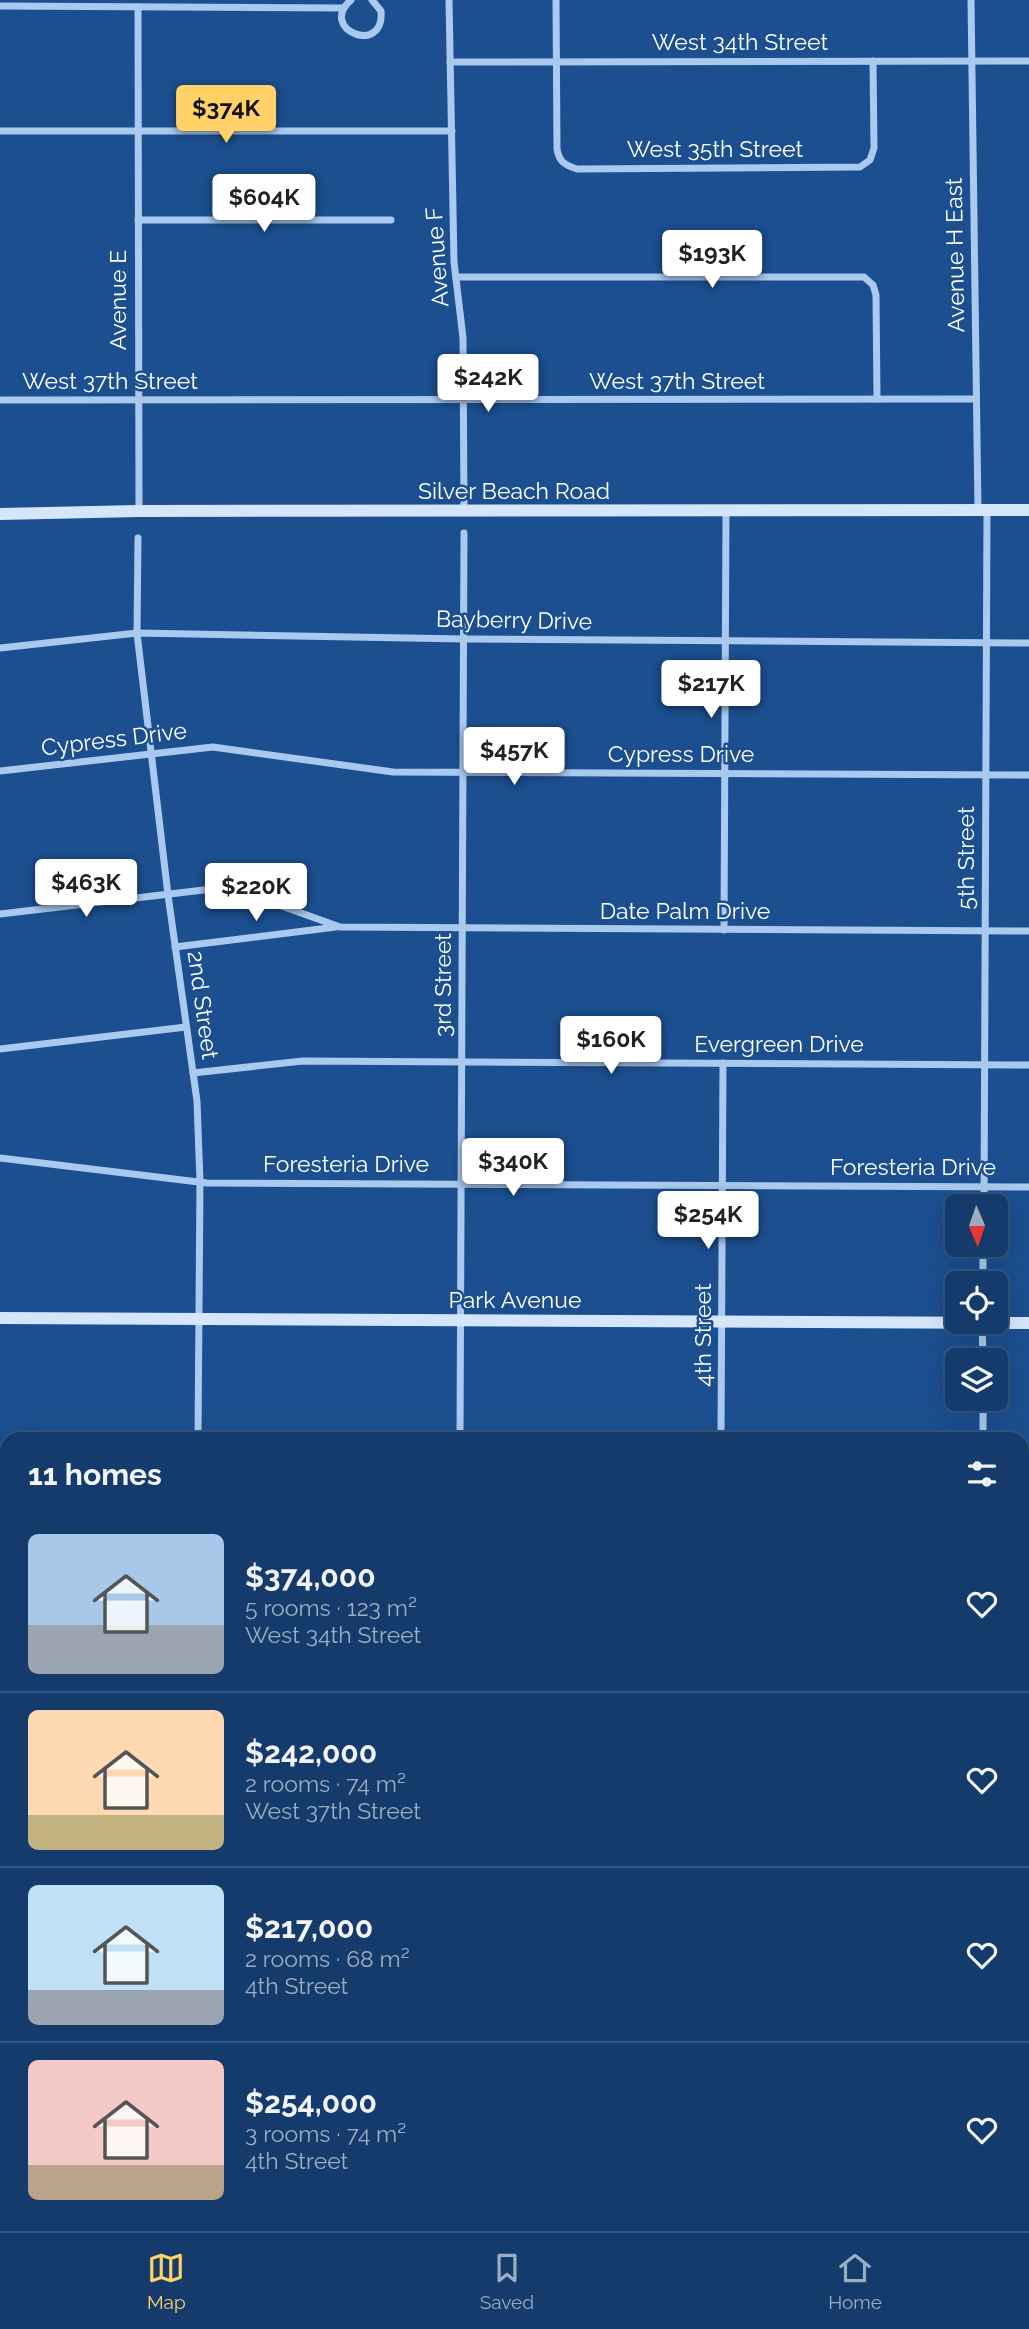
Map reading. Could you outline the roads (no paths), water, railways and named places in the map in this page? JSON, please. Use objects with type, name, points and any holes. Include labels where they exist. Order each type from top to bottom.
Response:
[{"type":"street","points":[[351,0],[344,8],[342,20],[348,31],[359,36],[366,36],[376,30],[382,18],[378,5],[372,0]]},
{"type":"street","name":"Avenue F","points":[[449,0],[456,277],[463,338],[464,512]]},
{"type":"street","points":[[555,62],[556,0]]},
{"type":"street","name":"Avenue H East","points":[[971,0],[976,399],[982,510]]},
{"type":"street","points":[[0,6],[344,8]]},
{"type":"street","name":"Avenue E","points":[[138,7],[139,512]]},
{"type":"street","name":"West 35th Street","points":[[555,62],[557,149],[561,161],[577,169],[632,169],[860,167],[870,160],[874,148],[873,61]]},
{"type":"street","name":"West 34th Street","points":[[450,62],[1029,61]]},
{"type":"street","points":[[0,131],[452,131]]},
{"type":"street","points":[[138,220],[391,220]]},
{"type":"street","points":[[456,277],[864,277],[873,285],[876,295],[877,399]]},
{"type":"street","name":"West 37th Street","points":[[0,400],[976,399]]},
{"type":"street","name":"5th Street","points":[[982,510],[987,642],[984,1194]]},
{"type":"street","name":"Silver Beach Road","points":[[0,514],[1029,510]]},
{"type":"street","points":[[724,930],[726,511]]},
{"type":"street","name":"3rd Street","points":[[460,1432],[464,533]]},
{"type":"street","name":"2nd Street","points":[[138,538],[137,632],[168,895],[197,1101],[200,1182],[198,1432]]},
{"type":"street","name":"Bayberry Drive","points":[[0,648],[137,632],[464,639],[1029,643]]},
{"type":"street","name":"Cypress Drive","points":[[0,771],[213,747],[393,772],[1029,775]]},
{"type":"street","name":"Date Palm Drive","points":[[0,914],[229,887],[340,927]]},
{"type":"street","name":"Date Palm Drive","points":[[175,947],[340,927],[1029,931]]},
{"type":"street","points":[[0,1049],[186,1027]]},
{"type":"street","name":"Evergreen Drive","points":[[193,1073],[303,1060],[1029,1065]]},
{"type":"street","name":"4th Street","points":[[721,1432],[723,1063]]},
{"type":"street","name":"Foresteria Drive","points":[[0,1158],[200,1182],[1029,1187]]},
{"type":"street","name":"Park Avenue","points":[[0,1318],[945,1322]]},
{"type":"street","name":"Park Avenue","points":[[1008,1323],[1029,1323]]},
{"type":"street","points":[[983,1411],[983,1432]]}]
